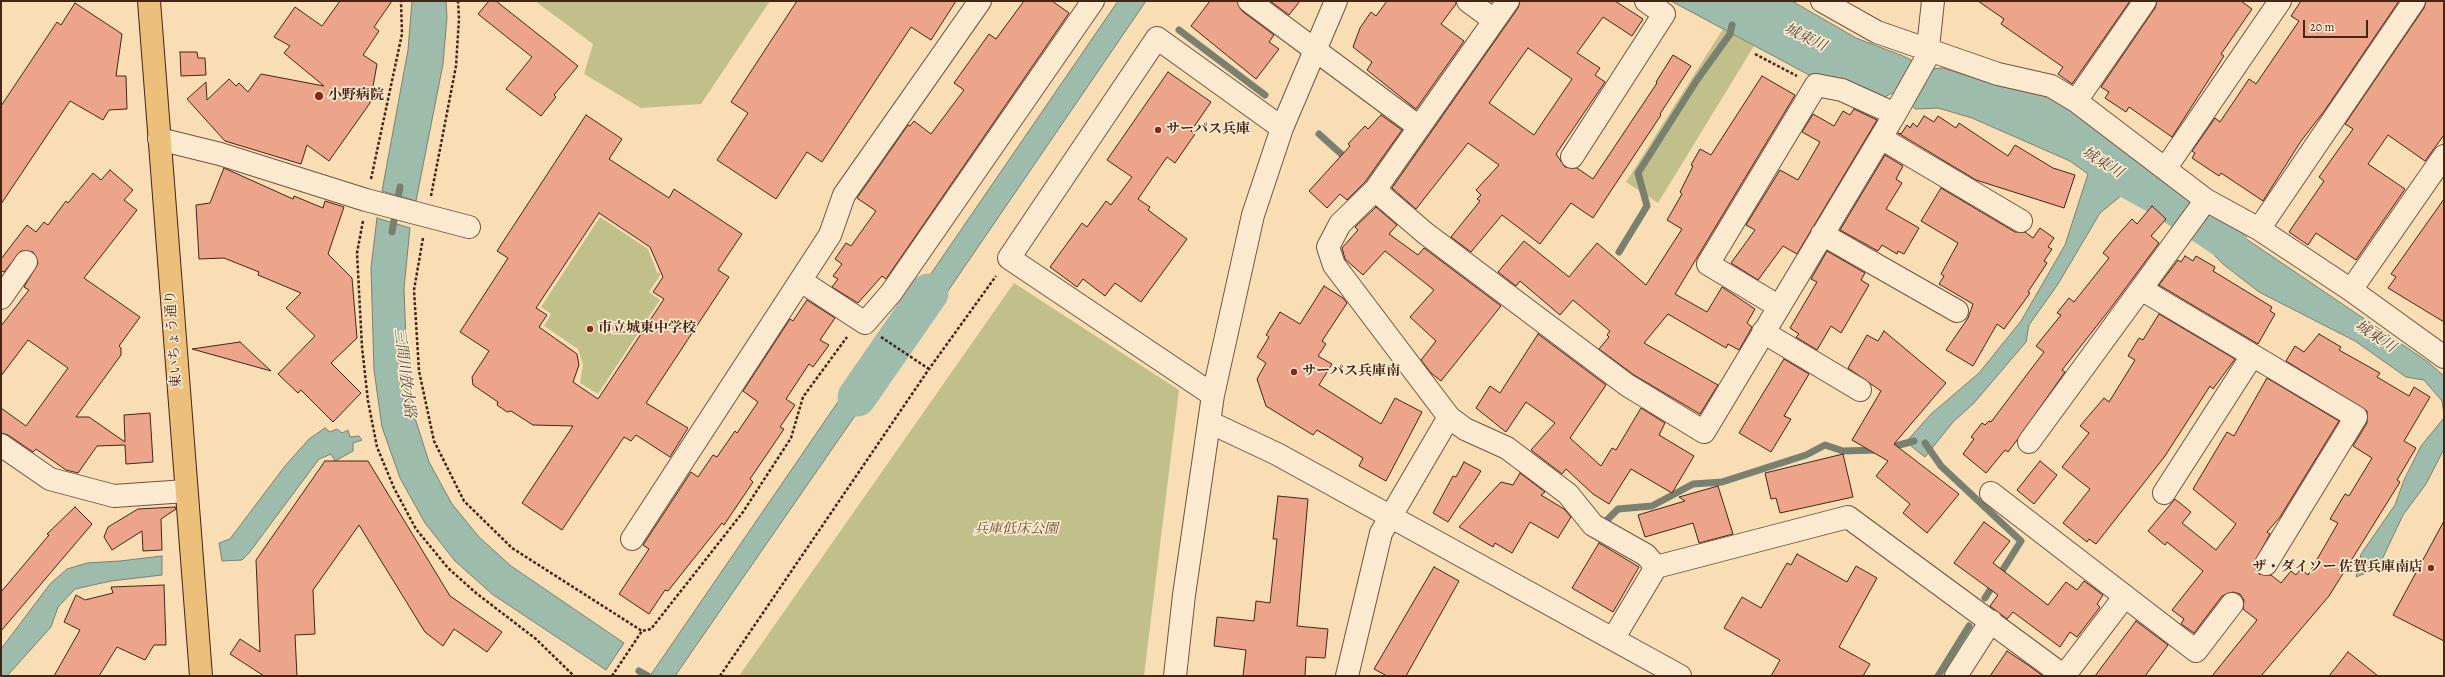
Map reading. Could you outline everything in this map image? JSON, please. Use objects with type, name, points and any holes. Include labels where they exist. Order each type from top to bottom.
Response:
[{"type":"main road","name":"東いちょう通り","points":[[149,1],[201,676]]},
{"type":"street","points":[[632,539],[830,235],[844,195],[980,1]]},
{"type":"street","points":[[801,281],[871,329],[891,293],[1093,1]]},
{"type":"street","points":[[1249,1],[1420,127]]},
{"type":"street","points":[[1175,676],[1213,395],[1253,215],[1282,128],[1336,1]]},
{"type":"street","points":[[1468,1],[1494,20]]},
{"type":"street","points":[[1508,1],[1375,190],[1337,230],[1328,247],[1334,266],[1449,417],[1465,429],[1507,448],[1568,494],[1593,525],[1646,555],[1656,567]]},
{"type":"street","points":[[1572,157],[1664,14],[1646,1]]},
{"type":"street","points":[[1822,1],[1877,32],[1928,53],[1998,74],[2051,86],[2076,101],[2206,200],[2259,230],[2351,290],[2443,355]]},
{"type":"street","points":[[1375,190],[1425,233],[1627,385],[1704,432],[1778,306],[1881,138],[1928,53],[1933,1]]},
{"type":"street","points":[[2076,101],[2145,1]]},
{"type":"street","points":[[2165,169],[2280,1]]},
{"type":"street","points":[[2259,230],[2414,1]]},
{"type":"street","points":[[1213,395],[1010,258],[1157,38],[1282,128]]},
{"type":"street","points":[[1778,306],[1708,264],[1816,85],[1842,90],[1897,110]]},
{"type":"street","points":[[1881,138],[2021,221]]},
{"type":"street","points":[[159,139],[220,154],[366,200],[469,226]]},
{"type":"street","points":[[2351,290],[2444,156]]},
{"type":"street","points":[[2029,442],[2206,200]]},
{"type":"street","points":[[1822,234],[1957,310]]},
{"type":"street","points":[[1,298],[26,262]]},
{"type":"street","points":[[2141,289],[2356,417],[2266,564]]},
{"type":"street","points":[[1763,332],[1860,390]]},
{"type":"street","points":[[2164,493],[2252,356]]},
{"type":"street","points":[[1347,676],[1381,533],[1449,417]]},
{"type":"street","points":[[1209,422],[1277,454],[1680,676]]},
{"type":"street","points":[[1,445],[50,479],[114,496],[186,491]]},
{"type":"street","points":[[1991,493],[2196,651],[2232,604]]},
{"type":"street","points":[[1613,639],[1656,567],[1848,517],[2064,676],[2125,596]]},
{"type":"street","points":[[1956,676],[1991,621]]},
{"type":"path","points":[[401,1],[402,34],[383,131],[366,200],[357,253],[362,347],[368,401],[378,447],[394,488],[416,529],[448,568],[476,593],[536,639],[574,676]]},
{"type":"path","points":[[458,1],[459,19],[456,66],[414,290],[419,371],[434,441],[464,501],[512,548],[642,631]]},
{"type":"path","points":[[1755,54],[1816,85]]},
{"type":"path","points":[[720,676],[929,369],[1010,258]]},
{"type":"path","points":[[612,676],[642,631],[651,629],[744,512],[791,438],[803,397],[842,341],[871,329],[929,369]]},
{"type":"green space","points":[[535,1],[770,1],[701,104],[641,108],[584,74],[593,44]]},
{"type":"green space","points":[[1723,29],[1754,46],[1658,203],[1626,182]]},
{"type":"green space","points":[[600,217],[648,249],[657,272],[661,274],[649,292],[660,300],[598,394],[580,383],[583,365],[578,349],[544,326],[551,314],[541,307]]},
{"type":"green space","name":"兵庫低床公園","points":[[1014,283],[1179,390],[1144,676],[739,676]]},
{"type":"water","points":[[412,1],[446,1],[447,17],[443,64],[416,201],[382,191],[408,50]]},
{"type":"water","points":[[1118,1],[1146,1],[911,345],[891,332]]},
{"type":"water","points":[[1671,1],[1792,1],[1856,38],[1903,56],[1930,69],[1943,68],[1995,85],[2047,96],[2069,109],[2188,197],[2173,217],[2138,193],[2122,195],[2100,213],[2058,284],[2029,325],[2026,342],[1974,403],[1953,422],[1925,457],[1906,442],[1931,414],[1979,373],[2021,321],[2065,245],[2088,174],[2070,161],[1972,118],[1938,108],[1915,109],[1907,101],[1892,93],[1883,98],[1845,83],[1809,75]]},
{"type":"water","points":[[2205,211],[2428,362],[2444,376],[2444,414],[2442,401],[2424,380],[2406,377],[2355,341],[2259,292],[2223,264],[2192,233]]},
{"type":"water","points":[[377,218],[410,228],[404,288],[407,369],[415,418],[429,462],[452,504],[479,537],[511,566],[624,643],[606,670],[492,594],[455,561],[425,523],[400,478],[382,427],[374,370],[371,268]]},
{"type":"water","points":[[877,345],[895,358],[675,676],[650,676]]},
{"type":"water","points":[[2444,418],[2444,449],[2426,484],[2403,515],[2378,568],[2356,577],[2361,554],[2395,505],[2404,480],[2421,446]]},
{"type":"water","points":[[325,428],[330,432],[337,429],[342,433],[348,430],[350,437],[359,436],[362,440],[353,443],[353,451],[335,461],[331,454],[319,459],[249,553],[242,560],[222,561],[219,543],[230,539],[285,466],[309,439]]},
{"type":"water","points":[[162,556],[162,575],[111,581],[75,589],[58,607],[51,627],[7,676],[1,676],[1,649],[50,584],[67,569],[87,563]]},
{"type":"building","points":[[340,1],[392,1],[374,27],[379,31],[363,55],[377,64],[370,103],[329,161],[307,145],[301,164],[225,141],[187,99],[206,82],[207,100],[229,79],[236,86],[239,83],[248,92],[261,74],[324,86],[284,53],[290,46],[274,37],[295,7],[322,26]]},
{"type":"building","points":[[489,1],[496,1],[578,66],[554,95],[556,97],[541,116],[506,89],[532,57],[478,14]]},
{"type":"building","points":[[797,1],[956,1],[931,40],[911,27],[822,162],[807,152],[776,199],[717,160],[748,113],[731,102]]},
{"type":"building","points":[[1024,1],[1052,1],[1069,13],[886,279],[882,276],[858,303],[832,287],[838,279],[833,276],[842,264],[835,259],[846,243],[851,246],[876,211],[857,198],[908,125],[910,126],[914,121],[931,134],[964,90],[954,83],[989,34],[996,39]]},
{"type":"building","points":[[1210,1],[1237,1],[1242,11],[1274,35],[1269,42],[1279,49],[1256,79],[1191,26]]},
{"type":"building","points":[[1270,1],[1300,1],[1289,15]]},
{"type":"building","points":[[1387,1],[1456,1],[1456,4],[1441,24],[1464,41],[1416,109],[1367,70],[1372,62],[1353,47],[1360,28],[1371,12],[1376,16]]},
{"type":"building","points":[[1520,1],[1615,1],[1643,19],[1632,36],[1603,17],[1577,53],[1600,68],[1595,75],[1605,82],[1556,154],[1565,167],[1577,168],[1593,179],[1657,83],[1656,82],[1673,55],[1691,66],[1660,114],[1661,115],[1593,218],[1571,203],[1540,244],[1502,215],[1471,252],[1451,237],[1480,201],[1477,199],[1481,195],[1476,190],[1499,165],[1468,143],[1416,209],[1392,188],[1518,8]],"holes":[[[1528,48],[1572,79],[1534,135],[1489,103]]]},
{"type":"building","points":[[1978,1],[2130,1],[2072,84],[2058,74],[2063,67],[2001,24],[2004,19]]},
{"type":"building","points":[[2157,1],[2241,1],[2252,9],[2221,54],[2224,56],[2172,137],[2129,107],[2126,112],[2105,98],[2109,92],[2101,87],[2155,8]]},
{"type":"building","points":[[2301,1],[2399,1],[2325,110],[2301,141],[2263,201],[2221,173],[2219,176],[2192,158],[2195,153],[2192,151],[2215,118],[2220,122],[2249,79],[2256,84],[2299,21],[2291,16]]},
{"type":"building","points":[[2426,1],[2444,1],[2444,135],[2425,161],[2388,135],[2368,164],[2405,189],[2356,260],[2316,233],[2308,245],[2289,232],[2324,181],[2319,177],[2353,129],[2345,124],[2424,8]]},
{"type":"building","points":[[75,3],[122,34],[116,76],[126,76],[127,109],[109,110],[103,120],[70,101],[1,204],[1,106],[57,22],[61,25]]},
{"type":"building","points":[[180,52],[197,52],[198,58],[205,58],[206,75],[181,76]]},
{"type":"building","points":[[1168,72],[1211,102],[1191,131],[1195,134],[1175,163],[1167,157],[1138,199],[1150,207],[1148,210],[1187,239],[1141,302],[1115,283],[1105,296],[1083,279],[1077,287],[1050,267],[1082,223],[1087,227],[1106,201],[1111,205],[1132,177],[1107,160]]},
{"type":"building","points":[[1762,76],[1795,95],[1675,294],[1707,312],[1722,287],[1755,309],[1747,323],[1752,327],[1739,350],[1728,344],[1726,348],[1668,314],[1644,343],[1718,385],[1700,414],[1634,375],[1599,349],[1609,337],[1607,335],[1610,331],[1573,300],[1560,315],[1520,281],[1516,286],[1498,272],[1524,241],[1569,277],[1597,243],[1646,285],[1682,229],[1667,220],[1682,194],[1680,192],[1693,166],[1691,165],[1700,149],[1711,155]]},
{"type":"building","points":[[1854,109],[1877,120],[1797,254],[1783,246],[1758,280],[1731,263],[1755,230],[1746,225],[1780,170],[1798,180],[1820,142],[1802,132],[1813,114],[1834,126],[1843,111],[1850,115]]},
{"type":"building","points":[[586,115],[622,139],[609,159],[669,198],[674,189],[742,234],[718,270],[729,277],[646,403],[688,428],[670,457],[636,435],[631,441],[624,437],[562,530],[522,503],[573,426],[533,425],[511,411],[507,412],[497,405],[498,402],[473,385],[472,377],[489,351],[460,332],[508,258],[497,251]],"holes":[[[599,213],[650,247],[663,277],[653,292],[664,299],[598,399],[573,382],[579,365],[577,354],[539,327],[547,315],[536,308]]]},
{"type":"building","points":[[1381,115],[1402,130],[1365,182],[1347,200],[1340,194],[1327,208],[1309,191],[1350,146],[1348,144],[1365,126],[1368,129]]},
{"type":"building","points":[[1924,116],[1934,122],[1938,116],[1956,128],[1959,123],[2008,156],[2015,145],[2053,168],[2075,175],[2064,208],[1976,180],[1898,133],[1901,134],[1907,125],[1910,128],[1913,123],[1917,127]]},
{"type":"building","points":[[1885,155],[1903,166],[1896,179],[1902,183],[1886,209],[1919,228],[1904,254],[1898,251],[1897,254],[1882,245],[1878,251],[1840,230]]},
{"type":"building","points":[[224,168],[293,199],[294,196],[323,208],[325,201],[344,207],[328,254],[352,278],[357,338],[331,363],[361,393],[333,422],[301,390],[298,393],[278,374],[315,336],[286,308],[301,293],[258,275],[259,272],[224,258],[199,259],[196,205],[210,203]]},
{"type":"building","points":[[110,170],[133,190],[124,200],[137,210],[84,278],[140,317],[119,346],[121,348],[121,355],[76,417],[89,417],[125,442],[124,415],[150,413],[153,462],[126,464],[125,445],[97,446],[78,473],[66,470],[36,449],[33,452],[8,435],[1,433],[1,408],[26,426],[68,368],[28,340],[1,376],[1,326],[29,290],[24,287],[38,263],[33,252],[21,251],[4,272],[1,271],[1,259],[27,225],[36,232],[44,222],[48,225],[66,201],[68,203],[93,173],[101,180]]},
{"type":"building","points":[[1941,188],[2015,232],[2025,232],[2033,238],[2040,228],[2054,238],[2048,247],[2052,249],[2044,261],[2047,263],[2028,292],[2030,293],[2004,329],[1997,324],[1973,366],[1946,350],[1968,318],[1973,304],[1939,284],[1944,276],[1941,274],[1958,243],[1921,221]]},
{"type":"building","points":[[2444,199],[2444,322],[2388,288],[2396,277],[2391,274]]},
{"type":"building","points":[[2152,206],[2166,219],[2151,236],[2159,243],[2062,370],[2065,372],[2008,452],[2005,450],[1986,473],[1963,454],[1974,439],[1971,437],[1982,423],[1985,425],[1989,421],[1991,422],[2044,352],[2036,346],[2061,315],[2057,313],[2069,298],[2074,302],[2109,258],[2103,253],[2132,219],[2137,224]]},
{"type":"building","points":[[1376,207],[1397,225],[1389,234],[1418,255],[1424,248],[1501,306],[1441,381],[1431,373],[1421,360],[1436,341],[1410,317],[1434,290],[1385,251],[1363,275],[1345,259],[1342,248],[1358,230],[1355,227]]},
{"type":"building","points":[[1827,251],[1865,273],[1861,280],[1869,285],[1841,333],[1831,326],[1817,350],[1796,337],[1799,334],[1790,328],[1817,282],[1811,279]]},
{"type":"building","points":[[2185,256],[2193,261],[2196,256],[2215,267],[2213,271],[2272,307],[2270,311],[2275,314],[2258,344],[2159,285],[2178,260],[2181,262]]},
{"type":"building","points":[[1324,286],[1343,298],[1347,303],[1322,341],[1326,344],[1318,356],[1332,364],[1319,385],[1381,424],[1395,398],[1422,412],[1386,481],[1359,466],[1363,458],[1317,430],[1313,435],[1266,406],[1257,379],[1266,363],[1257,357],[1269,337],[1266,335],[1280,312],[1300,324]]},
{"type":"building","points":[[807,300],[835,318],[820,340],[829,345],[813,367],[809,364],[786,399],[795,405],[780,427],[784,429],[750,479],[753,482],[724,525],[722,523],[668,591],[665,590],[649,614],[619,594],[649,549],[643,545],[691,472],[698,477],[713,455],[717,457],[735,431],[737,433],[758,402],[743,391],[790,319],[793,321]]},
{"type":"building","points":[[2159,314],[2235,359],[2213,389],[2210,386],[2165,456],[2096,544],[2089,539],[2087,542],[2063,523],[2090,489],[2062,467],[2089,433],[2080,426],[2104,398],[2109,402],[2135,360],[2128,356],[2139,338],[2143,340]]},
{"type":"building","points":[[1884,331],[1946,383],[1894,444],[1959,494],[1927,533],[1903,513],[1910,504],[1876,476],[1888,461],[1852,440],[1881,391],[1848,368],[1867,335],[1878,341]]},
{"type":"building","points":[[1538,334],[1606,385],[1570,438],[1601,466],[1612,448],[1616,450],[1641,408],[1665,423],[1659,435],[1694,456],[1672,493],[1631,469],[1609,504],[1593,494],[1566,469],[1562,474],[1531,450],[1555,423],[1526,402],[1506,432],[1476,408],[1490,386],[1500,393]]},
{"type":"building","points":[[2319,334],[2341,347],[2339,350],[2380,373],[2377,377],[2409,396],[2414,387],[2430,397],[2404,441],[2416,448],[2397,480],[2400,482],[2329,596],[2261,676],[2212,676],[2257,620],[2243,609],[2244,600],[2240,594],[2233,592],[2222,596],[2194,633],[2181,624],[2184,619],[2172,610],[2203,571],[2167,542],[2165,545],[2148,531],[2175,499],[2191,512],[2182,523],[2216,550],[2236,524],[2193,489],[2227,432],[2234,436],[2267,378],[2339,421],[2280,517],[2267,532],[2270,534],[2254,563],[2259,574],[2271,575],[2281,583],[2291,571],[2296,575],[2301,569],[2308,575],[2338,523],[2330,519],[2345,494],[2349,496],[2372,458],[2353,446],[2367,423],[2367,411],[2286,361],[2295,346],[2304,352]]},
{"type":"building","points":[[240,342],[271,371],[192,349]]},
{"type":"building","points":[[1784,359],[1809,374],[1784,416],[1791,419],[1771,452],[1739,433]]},
{"type":"building","points":[[1843,454],[1853,497],[1780,513],[1776,498],[1771,499],[1765,473]]},
{"type":"building","points":[[325,461],[368,461],[450,596],[502,632],[487,652],[454,629],[443,646],[425,632],[359,525],[313,590],[315,634],[295,635],[297,676],[264,676],[230,654],[240,639],[260,652],[256,560]]},
{"type":"building","points":[[2040,461],[2057,475],[2034,504],[2017,490]]},
{"type":"building","points":[[1464,462],[1481,471],[1448,522],[1433,513],[1453,476],[1456,477]]},
{"type":"building","points":[[1520,473],[1545,492],[1541,495],[1564,509],[1571,517],[1558,538],[1530,522],[1512,553],[1495,543],[1493,547],[1459,527],[1501,482],[1513,485]]},
{"type":"building","points":[[1718,486],[1733,534],[1699,543],[1693,523],[1645,537],[1638,515],[1685,501],[1679,497]]},
{"type":"building","points":[[1278,496],[1308,499],[1297,626],[1328,629],[1325,658],[1306,657],[1305,676],[1243,676],[1246,650],[1214,646],[1217,617],[1254,621],[1256,601],[1270,603],[1277,539],[1273,539]]},
{"type":"building","points":[[75,507],[92,524],[1,631],[1,592],[49,535],[47,534]]},
{"type":"building","points":[[175,507],[176,509],[161,519],[162,550],[143,551],[142,531],[112,550],[104,537],[108,527],[138,509]]},
{"type":"building","name":"ザ・ダイソー 佐賀兵庫南店","points":[[2444,521],[2444,641],[2393,615]]},
{"type":"building","points":[[1984,522],[2010,541],[1993,563],[2048,605],[2066,582],[2077,590],[2084,581],[2103,595],[2097,604],[2100,607],[2077,637],[2070,632],[2060,647],[2013,612],[2007,619],[1990,606],[1998,595],[1954,563]]},
{"type":"building","points":[[1599,543],[1639,567],[1613,612],[1572,588]]},
{"type":"building","points":[[1797,554],[1847,582],[1856,566],[1877,578],[1839,647],[1870,664],[1863,676],[1771,676],[1780,660],[1724,628],[1742,597],[1761,608],[1787,563],[1791,565]]},
{"type":"building","points":[[1434,567],[1459,581],[1406,676],[1387,676],[1374,669]]},
{"type":"building","points":[[164,585],[166,645],[154,645],[145,660],[117,647],[99,676],[54,676],[80,630],[64,622],[76,595],[85,600],[113,593],[111,587]]},
{"type":"building","points":[[2136,621],[2168,645],[2145,676],[2095,676]]},
{"type":"building","points":[[2007,651],[2028,665],[2043,676],[1990,676]]},
{"type":"building","points":[[2348,652],[2378,676],[2329,676]]},
{"type":"waterway","points":[[1619,252],[1647,206],[1638,173],[1697,80],[1730,34],[1732,25]]},
{"type":"waterway","points":[[1179,30],[1265,95]]},
{"type":"waterway","points":[[1319,134],[1349,161]]},
{"type":"waterway","name":"城東川","points":[[2132,181],[2163,198],[2228,241]]},
{"type":"waterway","name":"三間川放水路","points":[[392,232],[400,187]]},
{"type":"waterway","points":[[857,397],[929,293]]},
{"type":"waterway","points":[[1888,448],[1914,441]]},
{"type":"waterway","points":[[1925,443],[1941,466],[2021,541],[1985,598]]},
{"type":"waterway","points":[[1604,523],[1618,509],[1652,506],[1693,484],[1722,482],[1806,455],[1825,445],[1843,451],[1878,450]]},
{"type":"waterway","points":[[1938,676],[1969,626]]},
{"type":"waterway","points":[[639,671],[648,676]]},
{"type":"place","name":"小野病院","points":[[319,96]]},
{"type":"place","name":"サーパス兵庫","points":[[1158,130]]},
{"type":"place","name":"市立城東中学校","points":[[590,329]]},
{"type":"place","name":"サーパス兵庫南","points":[[1294,372]]},
{"type":"place","name":"ザ・ダイソー 佐賀兵庫南店","points":[[2431,568]]}]
